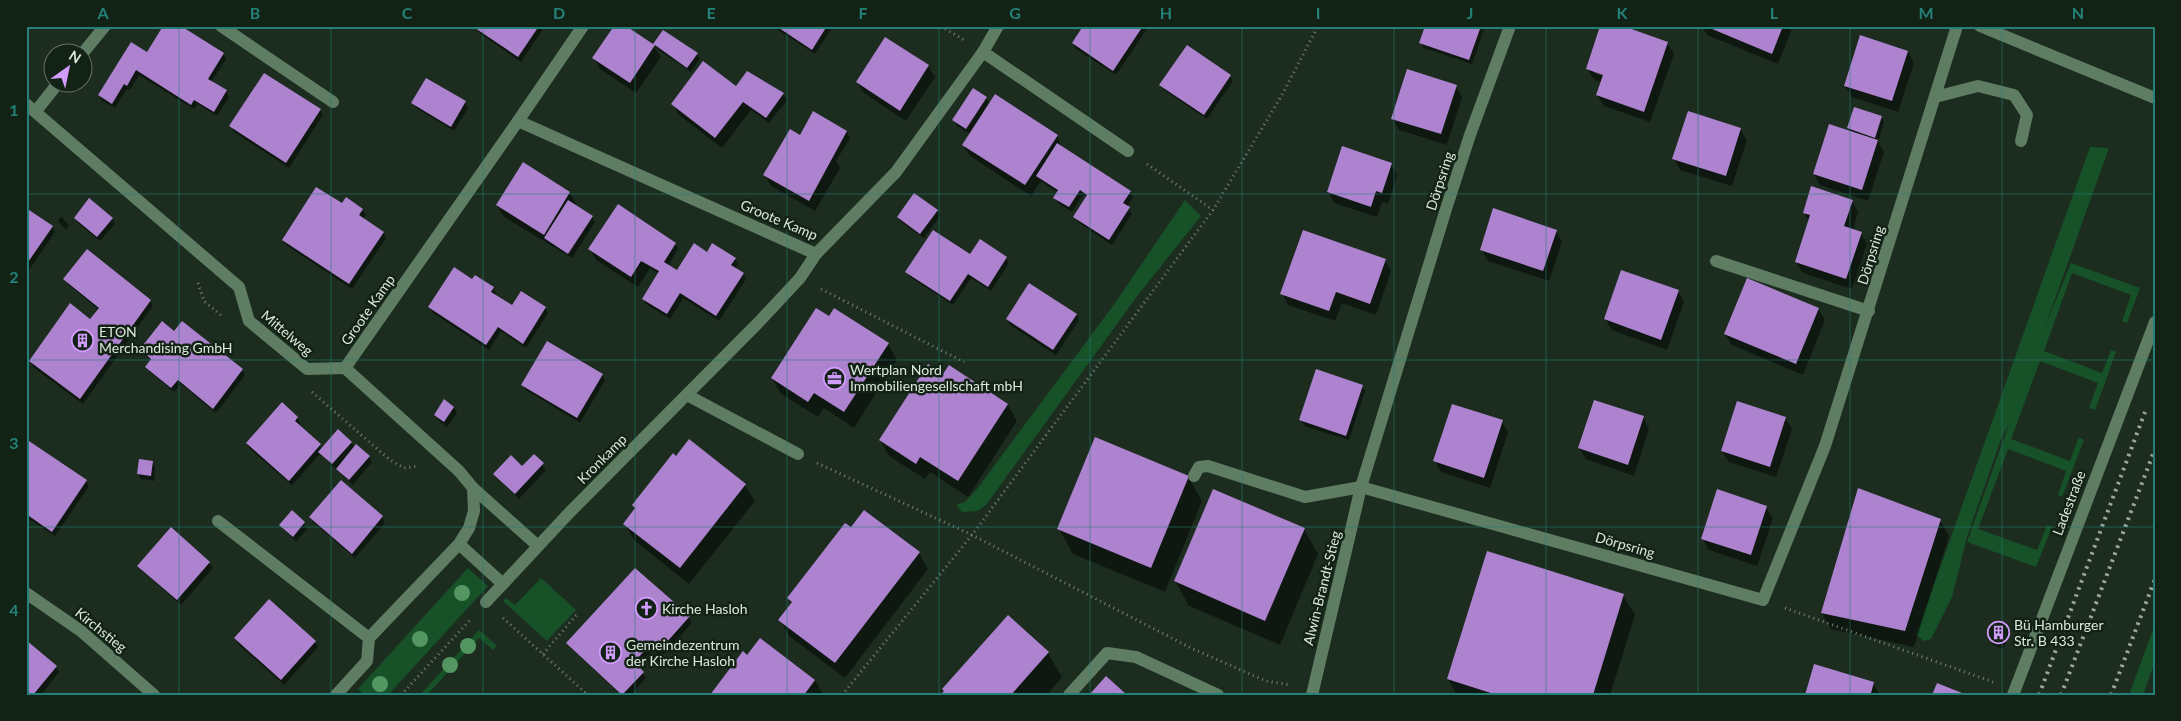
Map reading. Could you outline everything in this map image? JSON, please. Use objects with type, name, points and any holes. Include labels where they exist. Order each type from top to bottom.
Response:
[{"type":"street","points":[[92,42],[105,26]]},
{"type":"street","points":[[220,26],[333,102]]},
{"type":"street","name":"Groote Kamp","points":[[345,368],[583,26]]},
{"type":"street","name":"Groote Kamp","points":[[518,121],[816,254],[896,172],[983,52],[998,26]]},
{"type":"street","name":"Dörpsring","points":[[1510,26],[1470,135],[1440,227],[1361,488],[1763,600],[1825,446],[1957,26]]},
{"type":"street","points":[[1980,26],[2155,98]]},
{"type":"street","points":[[983,52],[1128,151]]},
{"type":"street","points":[[1935,97],[1978,86],[2014,95],[2027,115],[2021,141]]},
{"type":"street","points":[[31,107],[48,92]]},
{"type":"street","name":"Mittelweg","points":[[31,107],[239,287],[249,321],[307,369],[345,368]]},
{"type":"street","name":"Kronkamp","points":[[486,602],[538,546],[800,278],[816,254]]},
{"type":"street","points":[[1716,261],[1869,311]]},
{"type":"street","name":"Ladestraße","points":[[2014,693],[2155,322]]},
{"type":"street","points":[[345,368],[454,465],[473,488],[538,546]]},
{"type":"street","points":[[687,395],[798,454]]},
{"type":"street","points":[[1194,476],[1199,467],[1208,466],[1305,497],[1361,488]]},
{"type":"street","points":[[336,695],[367,661],[369,638],[459,544],[469,528],[474,511],[473,488]]},
{"type":"street","name":"Alwin-Brandt-Stieg","points":[[1312,692],[1361,488]]},
{"type":"street","points":[[218,521],[369,638]]},
{"type":"street","points":[[459,544],[503,584]]},
{"type":"street","name":"Kirchstieg","points":[[26,593],[81,631],[154,695]]},
{"type":"street","points":[[1069,695],[1106,653],[1136,657],[1218,695]]},
{"type":"path","points":[[842,695],[972,535],[1213,210],[1282,95],[1318,26]]},
{"type":"path","points":[[1128,151],[1213,210]]},
{"type":"path","points":[[196,278],[204,301],[224,318]]},
{"type":"path","points":[[800,278],[964,362]]},
{"type":"path","points":[[312,391],[390,460],[404,468],[425,467]]},
{"type":"path","points":[[798,454],[972,535],[1192,649],[1266,681],[1312,692]]},
{"type":"path","points":[[1763,600],[2014,693]]},
{"type":"path","points":[[401,695],[486,602],[588,695]]},
{"type":"path","points":[[543,654],[578,614]]},
{"type":"green space","points":[[2090,147],[2109,148],[2045,327],[2071,263],[2140,288],[2127,323],[2122,321],[2131,295],[2072,273],[2044,351],[2102,373],[2111,350],[2116,352],[2095,410],[2089,408],[2098,383],[2040,361],[2011,439],[2070,461],[2079,437],[2084,440],[2062,497],[2058,495],[2066,471],[2008,449],[1978,529],[2037,550],[2047,525],[2052,527],[2036,567],[1967,542],[2009,424],[2001,439],[1967,537],[1952,597],[1931,639],[1924,641],[1916,635]]},
{"type":"green space","points":[[1185,200],[1201,216],[1138,295],[986,505],[978,511],[962,512],[956,505],[965,502],[977,489],[1115,303]]},
{"type":"green space","points":[[468,568],[488,586],[388,695],[364,695],[358,689]]},
{"type":"green space","points":[[541,578],[576,610],[547,641],[503,601],[506,598],[515,605]]},
{"type":"green space","points":[[2155,624],[2155,661],[2143,695],[2129,695]]},
{"type":"green space","points":[[479,630],[497,646],[493,650],[479,638],[427,695],[420,695]]},
{"type":"building","points":[[163,26],[181,26],[224,53],[208,79],[227,90],[214,112],[194,100],[191,105],[136,70],[127,86],[124,84],[112,104],[98,95],[131,42],[147,52]]},
{"type":"building","points":[[472,26],[539,26],[518,57]]},
{"type":"building","points":[[614,26],[626,26],[653,44],[663,30],[698,53],[687,68],[655,45],[630,83],[592,58]]},
{"type":"building","points":[[776,26],[827,26],[812,50]]},
{"type":"building","points":[[1083,26],[1143,26],[1113,71],[1072,43]]},
{"type":"building","points":[[1425,26],[1481,26],[1469,60],[1419,43]]},
{"type":"building","points":[[1600,26],[1623,26],[1668,42],[1644,112],[1596,95],[1603,75],[1586,69]]},
{"type":"building","points":[[1705,26],[1783,26],[1772,54]]},
{"type":"building","points":[[1860,35],[1908,51],[1892,101],[1844,86]]},
{"type":"building","points":[[885,37],[929,65],[900,111],[856,82]]},
{"type":"building","points":[[1187,45],[1231,75],[1204,115],[1159,85]]},
{"type":"building","points":[[703,61],[736,86],[747,71],[784,93],[766,118],[743,102],[715,138],[671,104]]},
{"type":"building","points":[[1407,69],[1457,85],[1441,134],[1391,119]]},
{"type":"building","points":[[264,73],[321,109],[286,163],[229,126]]},
{"type":"building","points":[[426,78],[466,101],[451,127],[411,103]]},
{"type":"building","points":[[973,88],[987,97],[966,129],[952,120]]},
{"type":"building","points":[[995,94],[1058,135],[1025,185],[962,145]]},
{"type":"building","points":[[1854,107],[1882,116],[1875,138],[1847,128]]},
{"type":"building","points":[[813,111],[847,131],[809,201],[763,175],[790,129],[800,135]]},
{"type":"building","points":[[1688,111],[1741,128],[1726,176],[1672,159]]},
{"type":"building","points":[[1829,124],[1878,140],[1862,190],[1813,174]]},
{"type":"building","points":[[1057,143],[1131,191],[1123,203],[1130,207],[1109,240],[1073,217],[1087,195],[1080,190],[1069,207],[1053,198],[1058,190],[1036,176]]},
{"type":"building","points":[[1342,146],[1392,163],[1382,193],[1376,191],[1371,207],[1327,192]]},
{"type":"building","points":[[523,162],[570,192],[544,235],[496,205]]},
{"type":"building","points":[[1811,186],[1853,200],[1844,226],[1862,232],[1846,279],[1795,262],[1810,215],[1803,213]]},
{"type":"building","points":[[316,187],[342,203],[346,197],[363,209],[359,215],[384,232],[349,284],[282,240]]},
{"type":"building","points":[[914,193],[938,210],[920,234],[897,217]]},
{"type":"building","points":[[89,198],[113,218],[97,237],[74,218]]},
{"type":"building","points":[[568,200],[593,216],[568,254],[544,238]]},
{"type":"building","points":[[618,204],[676,243],[664,262],[677,270],[694,243],[707,252],[712,243],[736,258],[731,265],[744,273],[716,316],[680,293],[667,314],[642,299],[659,271],[641,261],[631,277],[588,249]]},
{"type":"building","points":[[26,208],[53,226],[26,265]]},
{"type":"building","points":[[1493,208],[1557,230],[1543,271],[1480,250]]},
{"type":"building","points":[[933,230],[970,254],[980,239],[1007,257],[988,287],[968,274],[950,301],[905,272]]},
{"type":"building","points":[[1303,230],[1386,259],[1370,304],[1336,292],[1329,311],[1280,294]]},
{"type":"building","name":"ETON Merchandising GmbH","points":[[87,249],[151,300],[80,399],[29,361],[70,303],[90,319],[99,308],[63,279]]},
{"type":"building","points":[[454,267],[472,279],[475,275],[494,287],[491,292],[512,305],[521,291],[546,307],[523,344],[498,327],[486,345],[428,307]]},
{"type":"building","points":[[1621,270],[1679,290],[1661,340],[1604,319]]},
{"type":"building","points":[[1747,278],[1819,308],[1796,364],[1724,334]]},
{"type":"building","points":[[1029,283],[1077,314],[1053,350],[1006,319]]},
{"type":"building","points":[[816,308],[829,316],[834,308],[889,343],[844,412],[814,393],[808,402],[771,378]]},
{"type":"building","points":[[162,321],[174,331],[182,321],[243,369],[213,409],[178,380],[171,388],[145,367],[151,359],[140,349]]},
{"type":"building","points":[[547,341],[603,374],[577,418],[521,385]]},
{"type":"building","points":[[928,364],[943,374],[949,365],[1008,404],[958,481],[920,457],[916,464],[879,440]]},
{"type":"building","points":[[1316,369],[1363,385],[1346,436],[1299,420]]},
{"type":"building","points":[[444,399],[454,407],[444,422],[434,415]]},
{"type":"building","points":[[1594,400],[1644,416],[1628,465],[1578,448]]},
{"type":"building","points":[[1737,401],[1786,417],[1770,467],[1721,451]]},
{"type":"building","points":[[282,402],[298,417],[295,421],[321,444],[289,481],[246,443]]},
{"type":"building","points":[[1452,404],[1503,420],[1484,478],[1433,461]]},
{"type":"building","points":[[338,429],[352,442],[332,464],[318,452]]},
{"type":"building","points":[[1095,437],[1189,476],[1151,568],[1057,529]]},
{"type":"building","points":[[26,439],[87,480],[52,532],[26,514]]},
{"type":"building","points":[[689,439],[746,484],[680,568],[623,524],[635,508],[632,505],[673,453],[676,456]]},
{"type":"building","points":[[356,444],[370,456],[349,480],[336,469]]},
{"type":"building","points":[[534,454],[544,463],[515,494],[493,474],[511,455],[522,466]]},
{"type":"building","points":[[139,459],[153,461],[151,476],[137,474]]},
{"type":"building","points":[[341,480],[383,516],[352,554],[309,517]]},
{"type":"building","points":[[1858,488],[1941,519],[1905,631],[1821,613]]},
{"type":"building","points":[[1213,489],[1305,528],[1265,621],[1174,581]]},
{"type":"building","points":[[1717,489],[1767,506],[1751,555],[1701,539]]},
{"type":"building","points":[[292,510],[305,522],[293,537],[279,525]]},
{"type":"building","points":[[864,510],[920,552],[835,663],[778,620],[792,602],[787,598],[845,523],[851,527]]},
{"type":"building","points":[[171,527],[210,562],[177,600],[137,566]]},
{"type":"building","points":[[1487,551],[1624,594],[1593,695],[1497,695],[1447,679]]},
{"type":"building","points":[[635,568],[690,616],[658,652],[650,645],[634,662],[644,672],[622,695],[566,643]]},
{"type":"building","points":[[269,599],[316,641],[281,680],[234,638]]},
{"type":"building","points":[[1008,615],[1049,652],[1011,695],[940,695],[944,691],[942,689]]},
{"type":"building","name":"Bü Hamburger Str. B 433","points":[[1996,621],[2008,625],[2000,644],[1989,640]]},
{"type":"building","points":[[760,638],[815,680],[804,695],[710,695],[743,651],[747,655]]},
{"type":"building","points":[[26,640],[57,666],[33,695],[26,695]]},
{"type":"building","points":[[1814,664],[1874,682],[1871,693],[1877,695],[1805,695]]},
{"type":"building","points":[[1106,676],[1127,695],[1089,695]]},
{"type":"building","points":[[1937,683],[1967,695],[1932,695]]},
{"type":"railway","points":[[2039,695],[2145,412]]},
{"type":"railway","points":[[2061,695],[2155,449]]},
{"type":"railway","points":[[2111,695],[2155,579]]},
{"type":"place","name":"ETON Merchandising GmbH","points":[[83,340]]},
{"type":"place","name":"Wertplan Nord Immobiliengesellschaft mbH","points":[[834,378]]},
{"type":"place","name":"Kirche Hasloh","points":[[646,609]]},
{"type":"place","name":"Bü Hamburger Str. B 433","points":[[1998,633]]},
{"type":"place","name":"Gemeindezentrum der Kirche Hasloh","points":[[610,653]]}]
